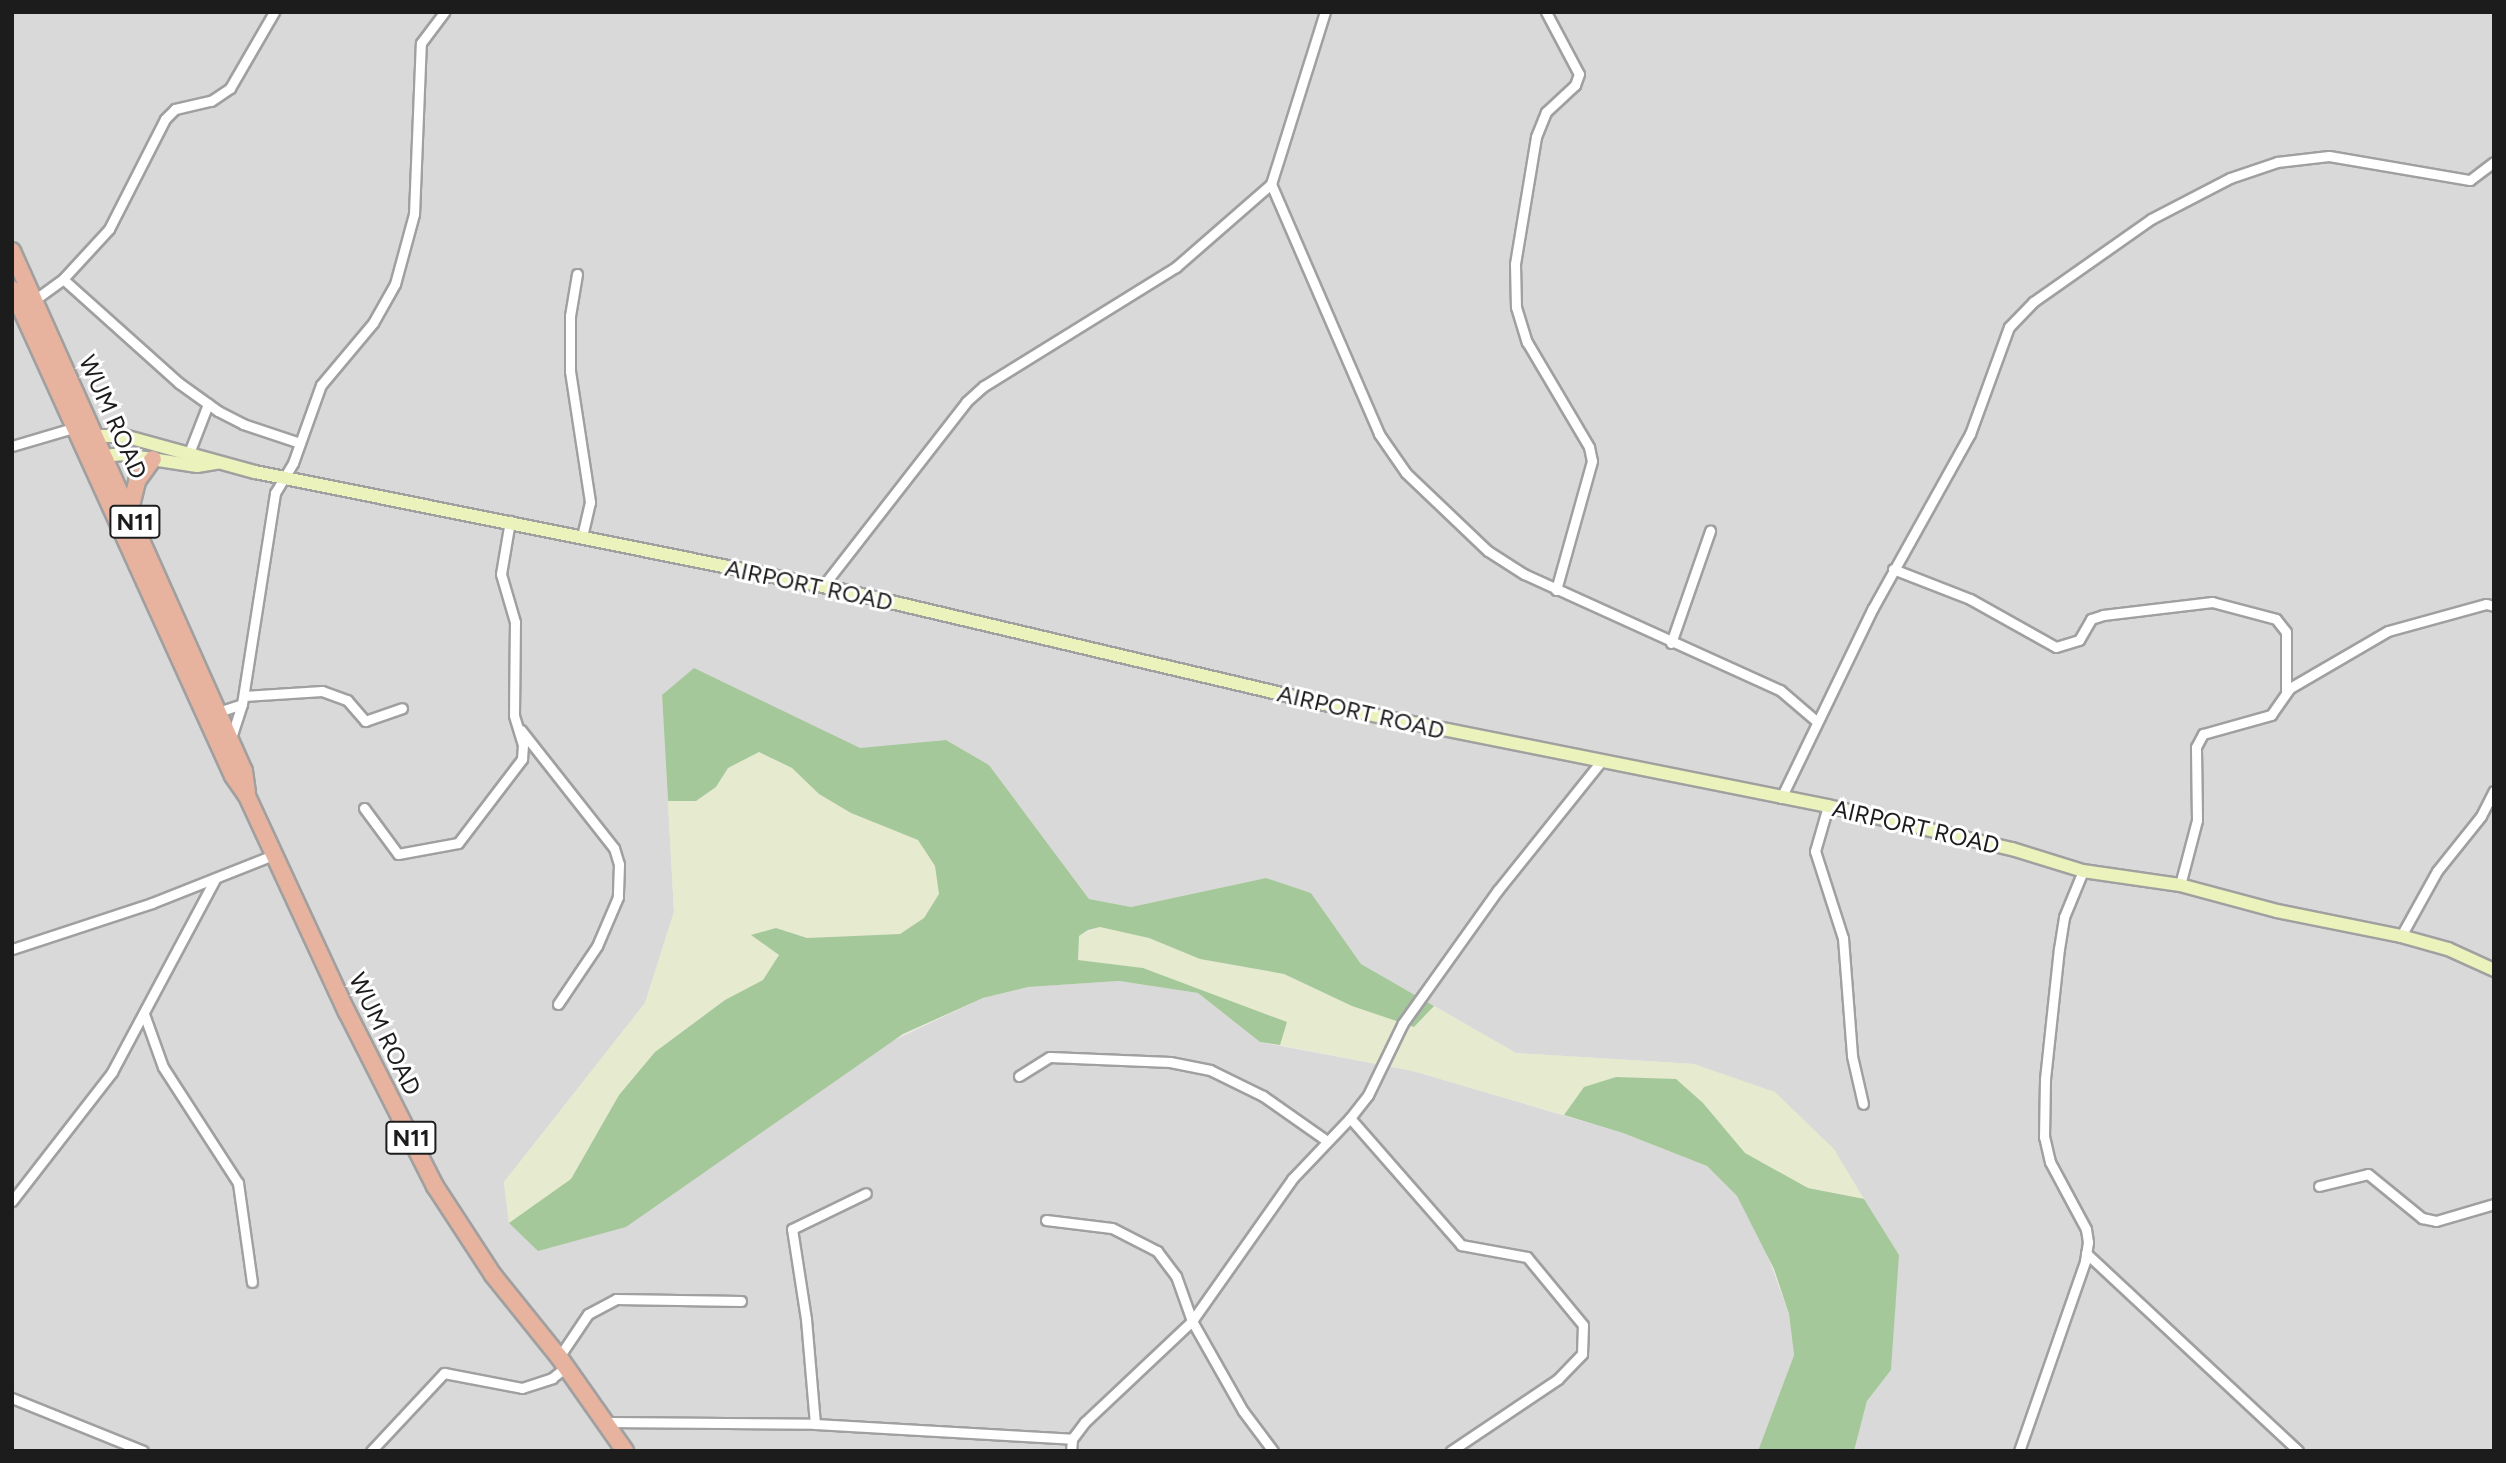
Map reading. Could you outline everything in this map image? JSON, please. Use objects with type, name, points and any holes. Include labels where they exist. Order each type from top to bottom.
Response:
[{"type":"highway","name":"WUM ROAD","points":[[12,251],[96,433],[244,771],[247,796]]},
{"type":"highway","name":"WUM ROAD","points":[[12,289],[233,776],[247,796],[276,854],[347,1012],[435,1186],[493,1275],[563,1362],[625,1451]]},
{"type":"highway","points":[[130,510],[137,481],[153,459]]},
{"type":"main road","points":[[76,433],[96,433]]},
{"type":"main road","name":"AIRPORT ROAD","points":[[96,433],[189,453],[283,478],[510,521],[823,586],[1358,712],[1599,764],[1828,806],[2012,849],[2083,871],[2180,885],[2277,911],[2400,936],[2448,949],[2494,970]]},
{"type":"main road","name":"AIRPORT ROAD","points":[[88,460],[105,454],[197,466],[225,462]]},
{"type":"street","points":[[20,308],[63,279],[109,229],[165,119],[174,109],[211,101],[230,88],[274,12]]},
{"type":"street","points":[[230,741],[243,700],[275,493],[300,443],[321,385],[373,323],[395,284],[414,214],[422,43],[444,12]]},
{"type":"street","points":[[823,586],[966,402],[984,386],[1176,267],[1271,184],[1325,12]]},
{"type":"street","points":[[1546,12],[1579,74],[1575,85],[1546,112],[1536,137],[1515,264],[1516,307],[1527,342],[1589,447],[1592,461],[1556,590]]},
{"type":"street","points":[[1781,798],[1815,720],[1893,569],[1970,434],[2009,327],[2033,302],[2151,219],[2230,178],[2277,162],[2329,156],[2470,180],[2494,162]]},
{"type":"street","points":[[1271,184],[1379,434],[1406,473],[1488,551],[1556,590],[1780,690],[1815,720]]},
{"type":"street","points":[[577,274],[570,316],[570,370],[590,502],[582,536]]},
{"type":"street","points":[[63,279],[208,404],[243,425],[300,443]]},
{"type":"street","points":[[189,453],[208,404]]},
{"type":"street","points":[[12,446],[76,433]]},
{"type":"street","points":[[363,808],[398,854],[462,841],[522,759],[523,745],[516,724],[515,622],[501,574],[510,521]]},
{"type":"street","points":[[1671,643],[1710,531]]},
{"type":"street","points":[[1893,569],[1970,599],[2056,647],[2079,640],[2091,619],[2103,615],[2212,602],[2276,619],[2286,632],[2286,693]]},
{"type":"street","points":[[2180,885],[2197,820],[2198,741],[2214,729],[2271,715],[2286,693],[2388,631],[2486,604],[2494,606]]},
{"type":"street","points":[[218,712],[243,700],[322,691],[347,700],[365,721],[402,708]]},
{"type":"street","points":[[516,724],[614,848],[619,864],[618,897],[597,946],[558,1004]]},
{"type":"street","points":[[1071,1451],[1072,1439],[1085,1422],[1192,1321],[1292,1179],[1368,1095],[1403,1023],[1498,890],[1599,764]]},
{"type":"street","points":[[2400,936],[2437,872],[2481,816],[2494,791]]},
{"type":"street","points":[[1828,806],[1815,851],[1843,938],[1852,1056],[1863,1104]]},
{"type":"street","points":[[12,949],[215,879],[276,854]]},
{"type":"street","points":[[2019,1451],[2087,1253],[2086,1229],[2050,1162],[2044,1137],[2045,1079],[2059,949],[2064,917],[2083,871]]},
{"type":"street","points":[[12,1201],[113,1072],[215,879]]},
{"type":"street","points":[[144,1014],[163,1067],[238,1183],[252,1282]]},
{"type":"street","points":[[1019,1076],[1050,1058],[1170,1062],[1210,1070],[1263,1096],[1326,1141]]},
{"type":"street","points":[[1350,1118],[1461,1245],[1527,1257],[1583,1325],[1584,1345],[1567,1370],[1451,1451]]},
{"type":"street","points":[[2319,1186],[2368,1174],[2422,1217],[2436,1221],[2494,1204]]},
{"type":"street","points":[[815,1424],[806,1319],[792,1228],[866,1193]]},
{"type":"street","points":[[1046,1220],[1112,1228],[1144,1242],[1176,1276],[1192,1321],[1243,1411],[1273,1451]]},
{"type":"street","points":[[2087,1253],[2298,1451]]},
{"type":"street","points":[[371,1451],[444,1373],[522,1388],[552,1378],[588,1314],[616,1299],[741,1301]]},
{"type":"street","points":[[12,1398],[144,1451]]},
{"type":"street","points":[[604,1422],[815,1424],[1072,1439]]},
{"type":"shaded area","points":[[12,12],[2494,12],[2494,1451],[1854,1451],[1867,1401],[1891,1370],[1898,1255],[1694,1064],[1516,1053],[1361,964],[1311,893],[1266,878],[1131,907],[1089,899],[989,765],[946,740],[860,749],[694,669],[662,695],[674,912],[645,1003],[504,1182],[509,1223],[983,998],[1028,987],[1119,981],[1198,993],[1260,1042],[1413,1071],[1623,1133],[1707,1166],[1737,1196],[1758,1230],[1789,1314],[1794,1355],[1758,1451],[12,1451]]},
{"type":"green space","points":[[694,668],[860,748],[946,740],[989,765],[1089,899],[1131,907],[1266,878],[1311,893],[1361,964],[1434,1006],[1414,1027],[1352,1006],[1284,974],[1200,959],[1149,938],[1100,927],[1088,930],[1079,936],[1078,960],[1143,968],[1287,1022],[1280,1045],[1260,1042],[1198,993],[1119,981],[1028,987],[983,998],[903,1034],[626,1227],[538,1251],[509,1223],[571,1179],[619,1095],[655,1052],[725,1000],[763,980],[779,955],[751,935],[776,928],[807,938],[900,934],[924,918],[939,894],[935,866],[918,840],[851,813],[819,794],[792,768],[759,752],[728,768],[716,787],[696,801],[668,801],[662,695]]},
{"type":"green space","points":[[759,752],[792,768],[819,794],[851,813],[918,840],[935,866],[939,894],[924,918],[900,934],[807,938],[776,928],[752,935],[779,955],[763,980],[725,1000],[655,1052],[619,1095],[571,1179],[509,1223],[504,1182],[645,1003],[674,912],[668,801],[696,801],[716,787],[728,768]]},
{"type":"green space","points":[[1100,927],[1149,938],[1200,959],[1284,974],[1352,1006],[1414,1027],[1434,1006],[1516,1053],[1694,1064],[1775,1092],[1834,1149],[1864,1199],[1808,1188],[1745,1153],[1703,1103],[1675,1079],[1616,1077],[1584,1087],[1564,1115],[1413,1071],[1280,1045],[1287,1022],[1143,968],[1078,960],[1079,936]]},
{"type":"green space","points":[[1616,1077],[1676,1079],[1703,1103],[1745,1153],[1808,1188],[1864,1199],[1899,1255],[1891,1370],[1867,1401],[1854,1451],[1758,1451],[1794,1355],[1789,1314],[1774,1269],[1737,1196],[1707,1166],[1623,1133],[1564,1115],[1584,1087]]}]
